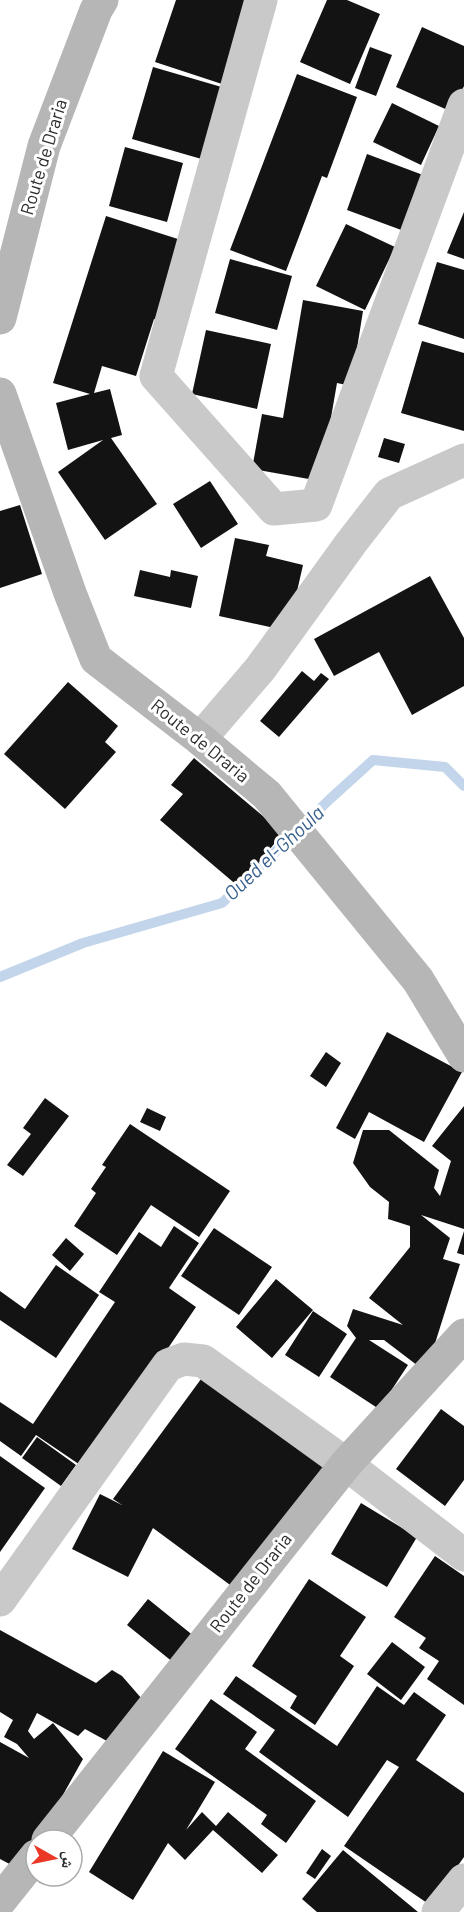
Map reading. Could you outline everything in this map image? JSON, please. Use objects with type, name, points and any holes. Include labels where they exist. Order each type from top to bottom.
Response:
[{"type":"main road","name":"Route de Draria","points":[[0,318],[44,146],[96,10],[102,0]]},
{"type":"main road","name":"Route de Draria","points":[[0,394],[70,593],[96,659],[200,739],[267,795],[417,980],[464,1056]]},
{"type":"main road","name":"Route de Draria","points":[[58,1828],[346,1464],[464,1335]]},
{"type":"main road","points":[[0,1901],[24,1871]]},
{"type":"street","points":[[261,0],[156,376],[274,509],[316,505]]},
{"type":"street","points":[[316,505],[464,105]]},
{"type":"street","points":[[200,739],[260,669],[388,494],[464,460]]},
{"type":"street","points":[[316,505],[351,543]]},
{"type":"street","points":[[0,1600],[168,1365],[184,1359],[203,1360],[346,1464],[464,1555]]},
{"type":"street","points":[[438,1912],[464,1880]]},
{"type":"building","points":[[176,0],[254,0],[225,85],[155,62]]},
{"type":"building","points":[[327,0],[347,0],[380,14],[350,84],[300,62]]},
{"type":"building","points":[[422,27],[464,46],[464,86],[452,112],[396,87]]},
{"type":"building","points":[[370,47],[392,55],[376,96],[355,88]]},
{"type":"building","points":[[153,67],[225,88],[205,160],[132,139]]},
{"type":"building","points":[[297,74],[357,97],[327,178],[322,176],[286,271],[230,250]]},
{"type":"building","points":[[392,103],[439,126],[421,165],[373,142]]},
{"type":"building","points":[[125,147],[183,163],[167,222],[109,206]]},
{"type":"building","points":[[367,154],[423,175],[404,231],[347,210]]},
{"type":"building","points":[[464,212],[464,259],[447,253]]},
{"type":"building","points":[[106,216],[181,240],[169,324],[154,319],[136,376],[102,366],[94,393],[110,389],[122,435],[111,438],[157,504],[105,540],[58,472],[103,440],[68,450],[56,403],[90,394],[53,383]]},
{"type":"building","points":[[346,224],[395,247],[365,310],[316,286]]},
{"type":"building","points":[[230,259],[292,276],[277,330],[215,313]]},
{"type":"building","points":[[437,262],[464,270],[464,339],[418,324]]},
{"type":"building","points":[[303,300],[363,311],[351,386],[337,383],[320,481],[252,469],[262,414],[283,418]]},
{"type":"building","points":[[206,330],[271,344],[257,409],[192,394]]},
{"type":"building","points":[[422,341],[464,353],[464,431],[401,413]]},
{"type":"building","points":[[384,438],[405,444],[399,463],[378,457]]},
{"type":"building","points":[[210,481],[238,524],[201,548],[173,504]]},
{"type":"building","points":[[20,505],[42,574],[0,588],[0,511]]},
{"type":"building","points":[[235,538],[269,545],[266,556],[303,565],[288,631],[219,616]]},
{"type":"building","points":[[140,570],[170,577],[171,570],[198,576],[191,608],[134,596]]},
{"type":"building","points":[[430,576],[464,638],[464,686],[412,715],[379,652],[334,676],[314,639]]},
{"type":"building","points":[[302,671],[314,681],[321,673],[329,679],[279,737],[260,721]]},
{"type":"building","points":[[68,682],[118,726],[105,742],[116,752],[65,809],[4,754]]},
{"type":"building","points":[[194,758],[283,833],[239,887],[160,820],[183,794],[171,785]]},
{"type":"building","points":[[387,1032],[462,1072],[424,1142],[369,1112],[355,1139],[336,1128]]},
{"type":"building","points":[[326,1052],[341,1063],[326,1087],[310,1076]]},
{"type":"building","points":[[45,1098],[69,1116],[23,1176],[7,1165],[31,1134],[23,1128]]},
{"type":"building","points":[[464,1106],[464,1229],[421,1215],[450,1238],[443,1259],[460,1264],[426,1372],[384,1340],[369,1340],[408,1365],[379,1409],[330,1377],[356,1338],[347,1326],[353,1309],[403,1325],[369,1298],[410,1247],[410,1226],[388,1219],[389,1202],[370,1187],[353,1163],[363,1130],[389,1130],[439,1170],[434,1188],[440,1196],[451,1161],[432,1146]]},
{"type":"building","points":[[147,1108],[166,1117],[160,1131],[140,1122]]},
{"type":"building","points":[[130,1124],[230,1191],[199,1237],[151,1205],[117,1255],[74,1226],[96,1193],[91,1189],[106,1167],[102,1165]]},
{"type":"building","points":[[174,1226],[199,1243],[169,1288],[196,1307],[86,1469],[36,1435],[21,1456],[0,1441],[0,1402],[33,1424],[115,1302],[99,1292],[139,1232],[161,1247]]},
{"type":"building","points":[[214,1228],[272,1267],[239,1315],[181,1276]]},
{"type":"building","points":[[464,1231],[464,1255],[457,1253]]},
{"type":"building","points":[[66,1238],[84,1254],[70,1271],[52,1255]]},
{"type":"building","points":[[56,1265],[99,1295],[56,1358],[0,1320],[0,1291],[25,1309]]},
{"type":"building","points":[[276,1279],[313,1310],[272,1358],[236,1327]]},
{"type":"building","points":[[313,1311],[347,1334],[319,1377],[285,1355]]},
{"type":"building","points":[[215,1360],[343,1455],[241,1593],[153,1528],[128,1577],[72,1549],[100,1494],[122,1505],[113,1499]]},
{"type":"building","points":[[441,1409],[464,1426],[464,1480],[445,1506],[396,1469]]},
{"type":"building","points":[[37,1437],[76,1465],[61,1486],[22,1458]]},
{"type":"building","points":[[0,1456],[45,1488],[0,1552]]},
{"type":"building","points":[[361,1503],[417,1537],[387,1587],[331,1554]]},
{"type":"building","points":[[435,1556],[464,1576],[464,1705],[427,1679],[439,1661],[419,1648],[426,1638],[394,1617]]},
{"type":"building","points":[[309,1579],[366,1617],[340,1656],[354,1666],[315,1725],[290,1708],[297,1696],[252,1666]]},
{"type":"building","points":[[148,1599],[195,1637],[174,1663],[127,1625]]},
{"type":"building","points":[[0,1630],[96,1683],[112,1670],[122,1676],[142,1699],[116,1746],[85,1729],[78,1736],[37,1713],[28,1731],[34,1739],[53,1723],[83,1759],[44,1828],[24,1828],[24,1865],[21,1870],[0,1859],[0,1742],[29,1758],[17,1744],[4,1737],[13,1720],[0,1712]]},
{"type":"building","points":[[392,1642],[425,1667],[401,1700],[367,1674]]},
{"type":"building","points":[[236,1676],[337,1746],[377,1686],[404,1705],[414,1692],[446,1715],[416,1760],[464,1793],[464,1857],[430,1905],[344,1846],[399,1767],[387,1760],[348,1817],[259,1752],[275,1730],[223,1694]]},
{"type":"building","points":[[211,1699],[257,1732],[245,1749],[316,1801],[286,1843],[261,1824],[267,1815],[175,1749]]},
{"type":"building","points":[[163,1751],[215,1782],[186,1830],[202,1812],[216,1826],[228,1812],[278,1855],[262,1873],[213,1830],[185,1860],[168,1843],[133,1900],[89,1872]]},
{"type":"building","points":[[322,1849],[331,1856],[315,1879],[306,1873]]},
{"type":"building","points":[[343,1850],[418,1912],[317,1912],[302,1899]]},
{"type":"waterway","name":"Oued el-Ghoula","points":[[0,977],[83,943],[222,903],[373,760],[445,767],[464,786]]}]
